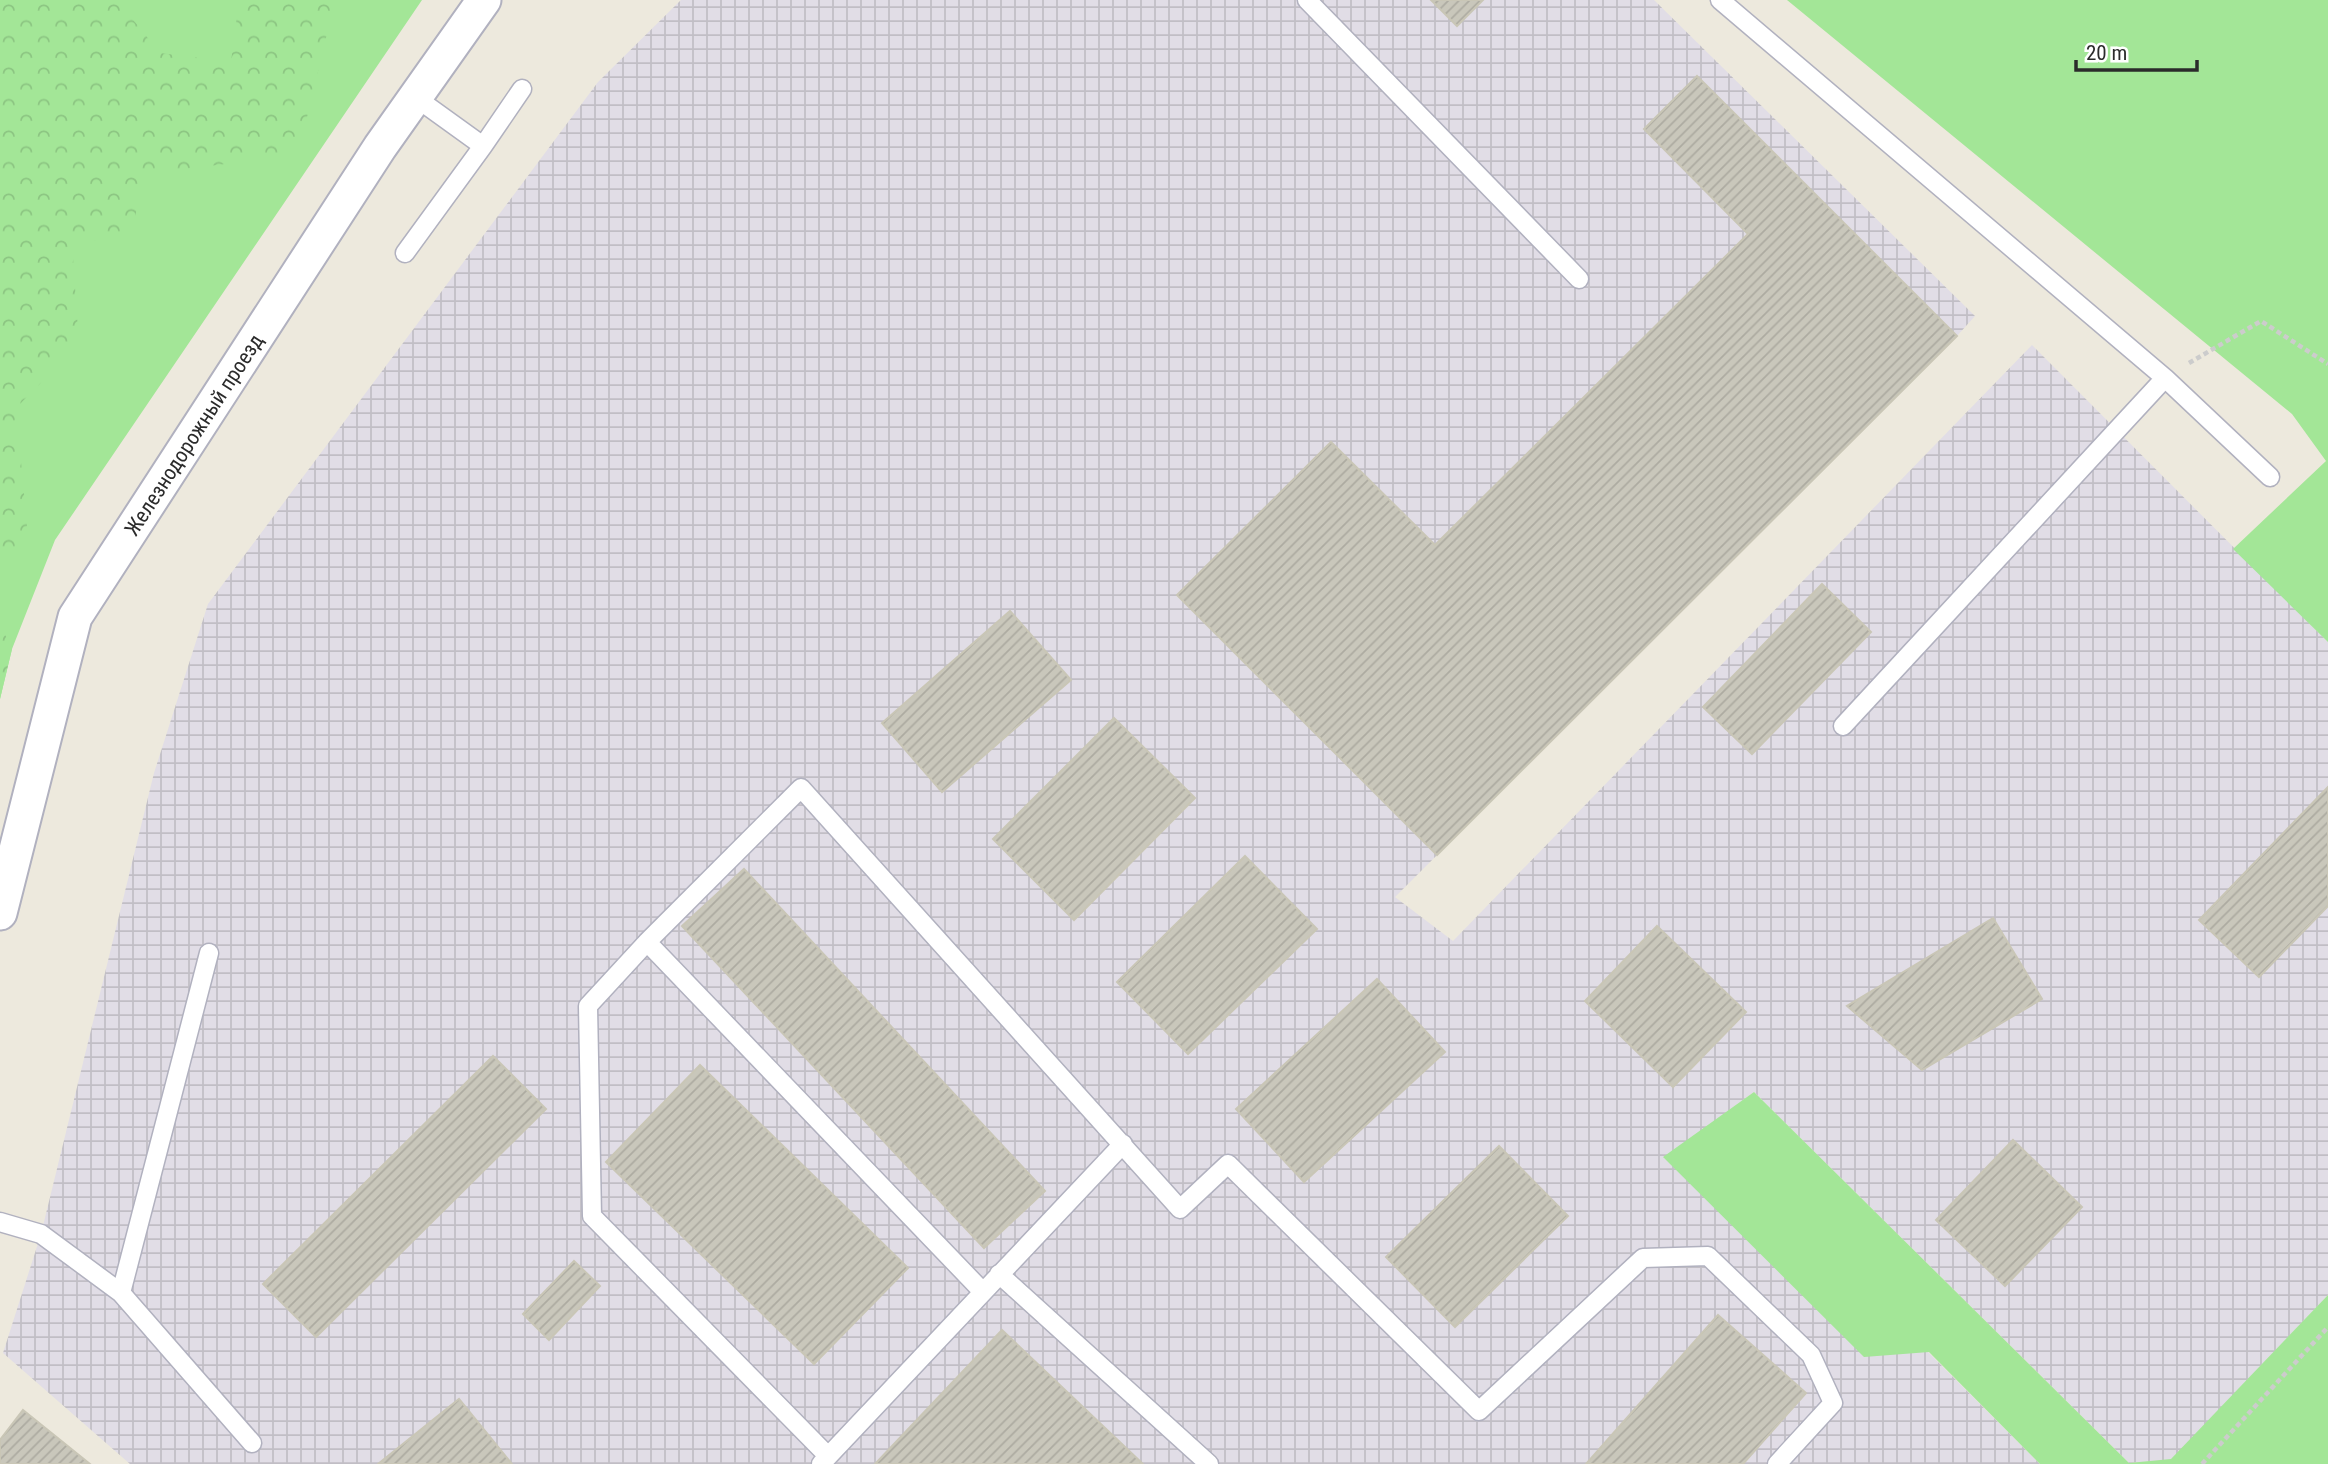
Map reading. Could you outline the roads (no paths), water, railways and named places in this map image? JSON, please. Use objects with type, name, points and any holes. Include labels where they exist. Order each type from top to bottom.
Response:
[{"type":"street","name":"Железнодорожный проезд","points":[[0,913],[75,617],[415,97],[484,0]]},
{"type":"lane","points":[[1307,0],[1579,279]]},
{"type":"lane","points":[[1720,0],[2165,378],[2270,477]]},
{"type":"lane","points":[[405,253],[522,89]]},
{"type":"lane","points":[[415,97],[483,146]]},
{"type":"lane","points":[[1843,726],[2165,378]]},
{"type":"lane","points":[[1122,1144],[824,1460],[592,1216],[587,1006],[801,788],[1122,1144],[1180,1209],[1228,1164],[1479,1411],[1643,1258],[1708,1256],[1811,1355],[1833,1403],[1777,1464]]},
{"type":"lane","points":[[647,942],[983,1292]]},
{"type":"lane","points":[[121,1293],[209,953]]},
{"type":"lane","points":[[0,1222],[41,1234],[121,1293],[252,1443]]},
{"type":"lane","points":[[999,1274],[1209,1464]]}]
